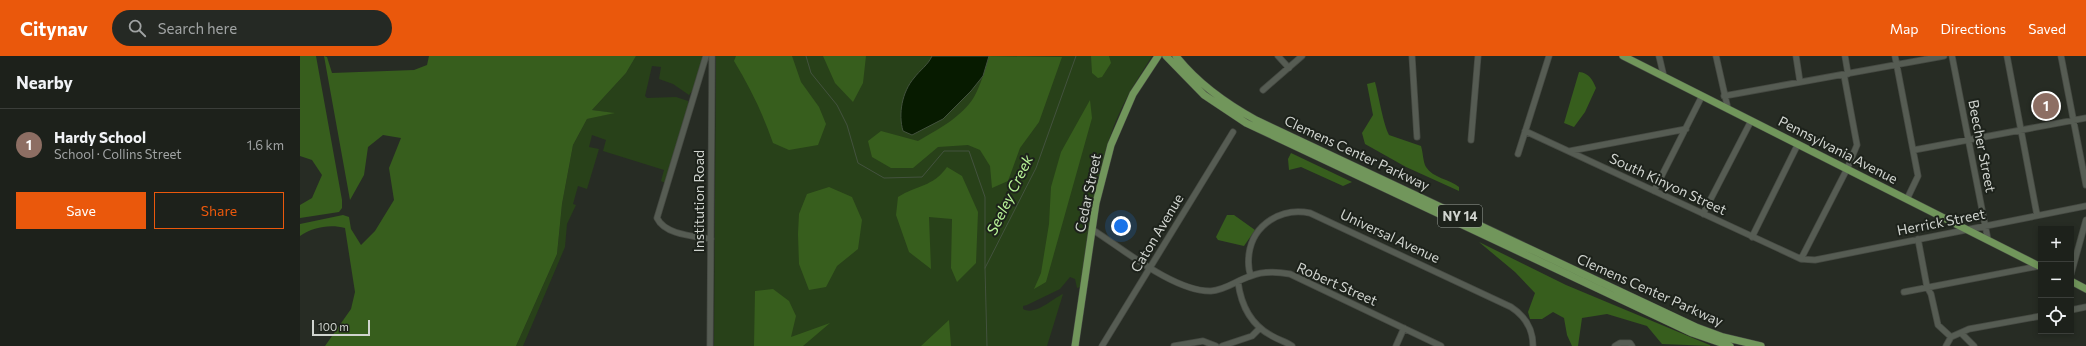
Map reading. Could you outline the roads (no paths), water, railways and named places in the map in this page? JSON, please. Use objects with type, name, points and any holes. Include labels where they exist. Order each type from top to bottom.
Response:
[{"type":"main road","name":"Cedar Street","points":[[1075,346],[1096,203],[1111,145],[1133,94],[1158,56]]},
{"type":"main road","name":"Clemens Center Parkway","points":[[1166,56],[1204,95],[1246,123],[1692,333],[1730,346]]},
{"type":"main road","name":"Clemens Center Parkway","points":[[1176,56],[1209,90],[1256,120],[1696,327],[1723,337],[1761,346]]},
{"type":"main road","name":"Pennsylvania Avenue","points":[[1623,56],[2038,265]]},
{"type":"main road","points":[[2074,283],[2086,289]]},
{"type":"street","points":[[706,56],[657,218],[660,224],[668,229],[711,239]]},
{"type":"street","name":"Institution Road","points":[[710,346],[712,56]]},
{"type":"street","points":[[1278,56],[1289,68]]},
{"type":"street","points":[[1263,90],[1302,56]]},
{"type":"street","points":[[1412,56],[1417,137]]},
{"type":"street","points":[[1471,140],[1478,56]]},
{"type":"street","points":[[1518,154],[1549,56]]},
{"type":"street","points":[[1659,56],[1664,77]]},
{"type":"street","points":[[1716,56],[1728,109]]},
{"type":"street","points":[[1796,56],[1800,82]]},
{"type":"street","points":[[1801,259],[1858,145],[1846,74],[1845,56]]},
{"type":"street","points":[[1895,56],[1918,176],[1907,199]]},
{"type":"street","points":[[1724,96],[1944,56]]},
{"type":"street","name":"Beecher Street","points":[[1952,56],[1988,240]]},
{"type":"street","points":[[2007,56],[2037,215]]},
{"type":"street","points":[[2061,56],[2086,185]]},
{"type":"street","points":[[1654,191],[1702,96]]},
{"type":"street","points":[[1914,150],[2086,118]]},
{"type":"street","points":[[1703,214],[1751,121]]},
{"type":"street","points":[[1570,151],[1686,129]]},
{"type":"street","name":"South Kinyon Street","points":[[1525,130],[1801,259]]},
{"type":"street","name":"Caton Avenue","points":[[1102,346],[1233,132]]},
{"type":"street","points":[[1752,236],[1798,144]]},
{"type":"street","name":"Herrick Street","points":[[1801,259],[1815,260],[2086,206]]},
{"type":"street","name":"Universal Avenue","points":[[1251,276],[1249,271],[1250,250],[1255,236],[1262,227],[1270,220],[1284,213],[1310,213],[1511,307],[1528,323],[1532,332],[1533,346]]},
{"type":"street","points":[[2074,263],[2086,220]]},
{"type":"street","name":"Robert Street","points":[[1092,230],[1150,268],[1190,288],[1211,291],[1251,276],[1278,272],[1290,274],[1441,346]]},
{"type":"street","points":[[1918,239],[1927,287],[1931,294],[1938,325],[1951,337]]},
{"type":"street","points":[[1904,292],[2038,266]]},
{"type":"street","points":[[1238,282],[1240,296],[1245,309],[1260,328],[1274,338],[1292,346]]},
{"type":"street","points":[[2074,309],[2086,307]]},
{"type":"street","points":[[1946,346],[1951,337],[1962,334],[1969,329],[2038,317]]},
{"type":"street","points":[[1222,346],[1252,336],[1260,328]]},
{"type":"street","points":[[1396,346],[1404,328]]},
{"type":"street","points":[[1962,334],[1974,346]]},
{"type":"street","points":[[1174,346],[1203,341],[1216,346]]},
{"type":"street","points":[[1615,346],[1620,343],[1626,343],[1632,346]]},
{"type":"waterway","points":[[806,56],[811,73],[837,105],[847,125],[858,163],[884,178],[922,177],[944,151],[969,151],[985,197],[985,268]]},
{"type":"waterway","name":"Seeley Creek","points":[[987,346],[985,268],[1036,168],[1076,56]]},
{"type":"place","name":"Hardy School","points":[[2046,106]]}]
